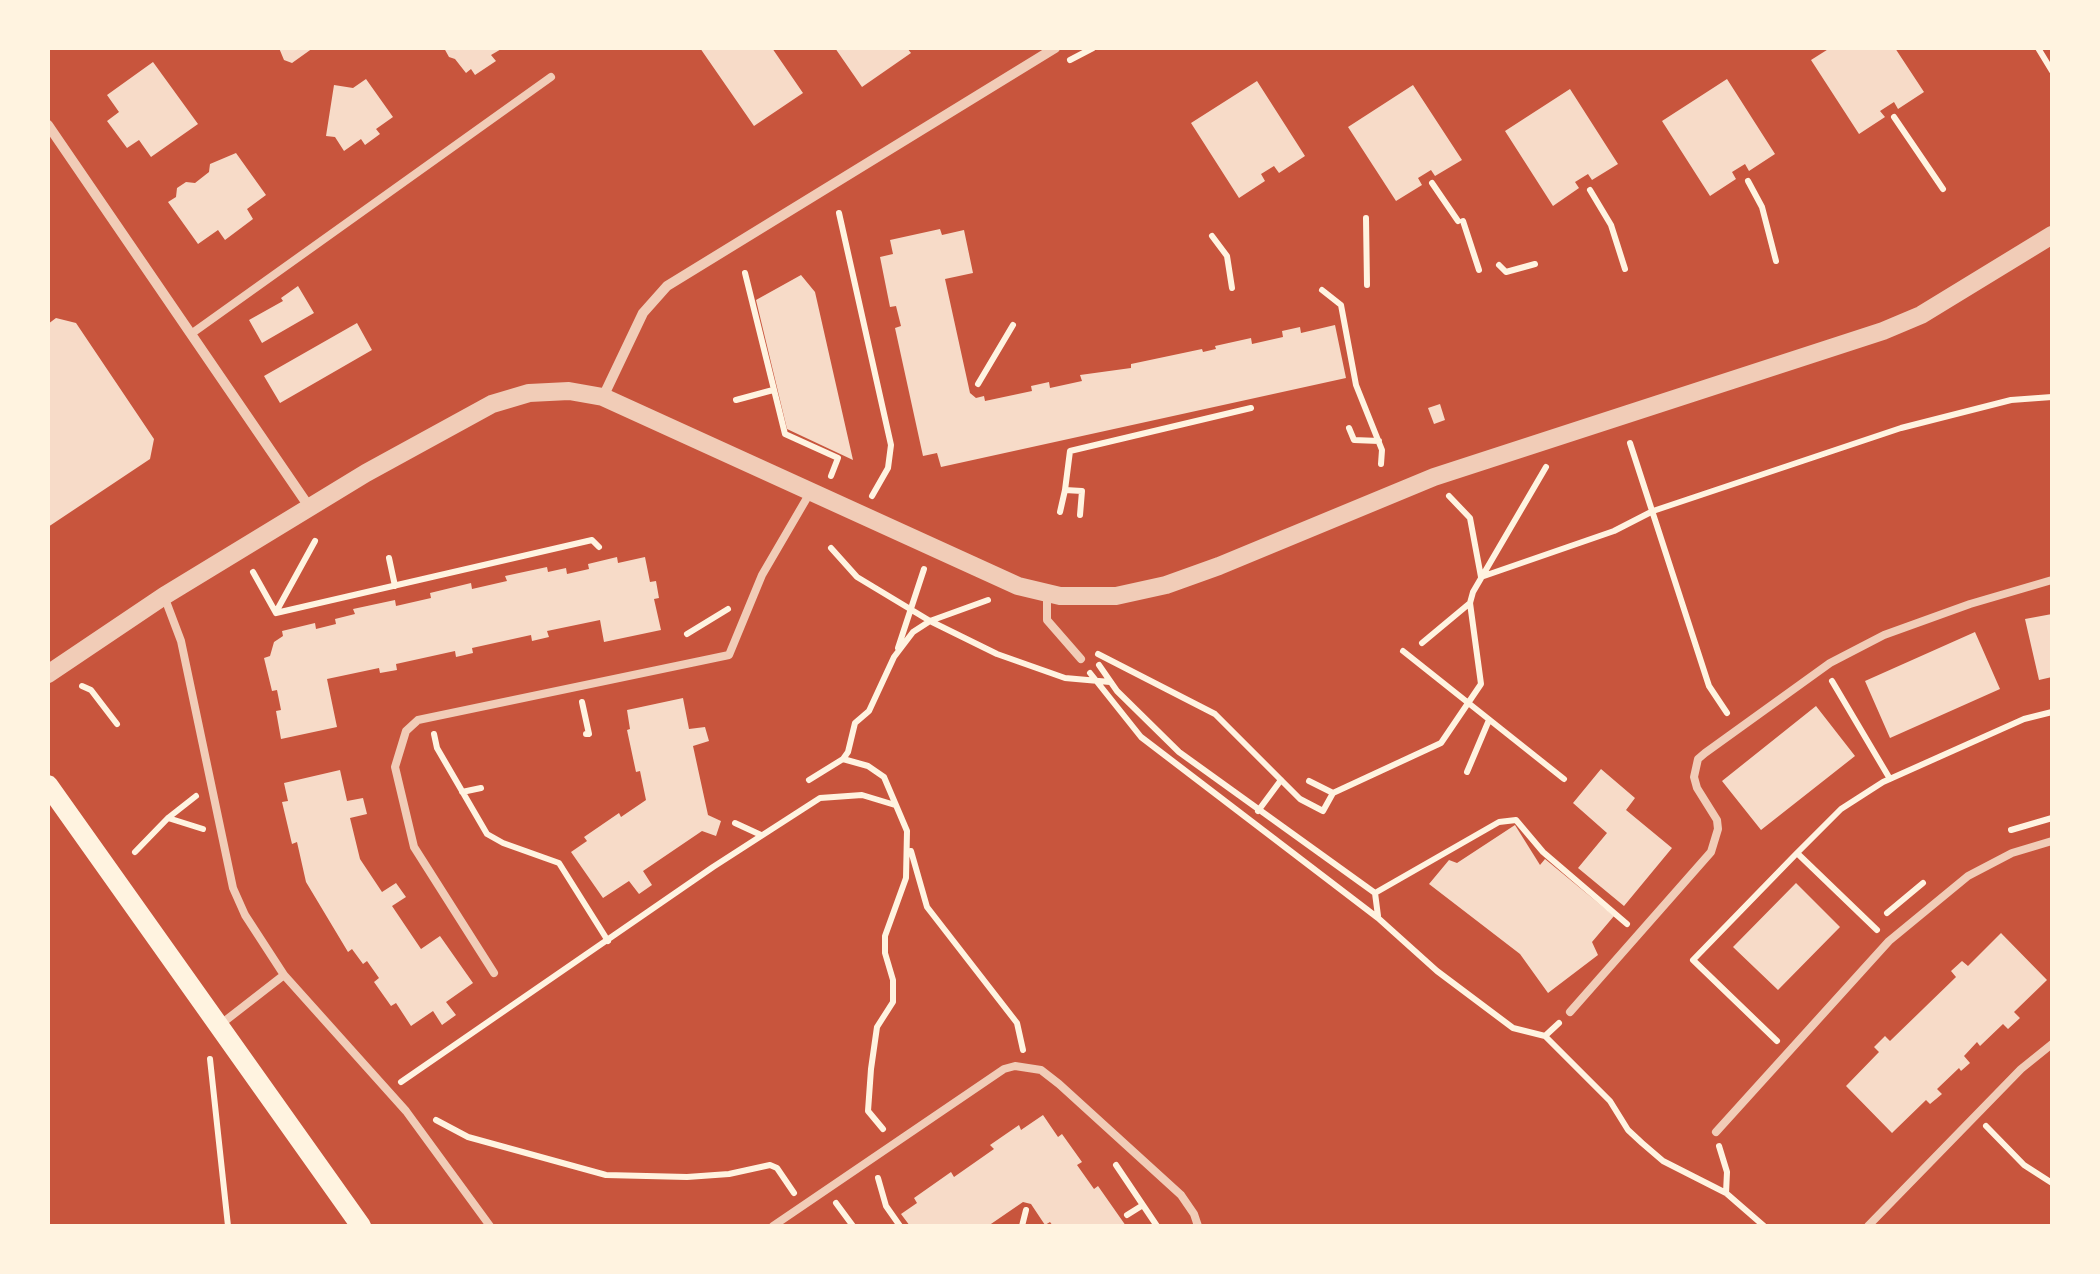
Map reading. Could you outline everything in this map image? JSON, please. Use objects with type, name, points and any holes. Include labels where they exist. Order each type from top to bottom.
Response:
[{"type":"main road","points":[[48,785],[361,1226]]},
{"type":"street","points":[[604,397],[643,312],[668,286],[1055,48]]},
{"type":"street","points":[[48,125],[310,508]]},
{"type":"street","points":[[48,674],[164,596],[366,473],[492,404],[529,392],[604,397],[1018,586],[1047,594],[1116,596],[1166,585],[1420,482],[1883,331],[1920,316],[2052,234]]},
{"type":"lane","points":[[191,334],[551,77]]},
{"type":"lane","points":[[494,973],[414,847],[395,767],[406,731],[418,720],[430,717],[729,655],[770,561],[811,491]]},
{"type":"lane","points":[[1570,1012],[1711,852],[1717,820],[1697,788],[1694,768],[1705,752],[1830,663],[1884,635],[2052,580]]},
{"type":"lane","points":[[1047,594],[1047,620],[1082,659]]},
{"type":"lane","points":[[164,596],[181,641],[234,888],[245,915],[284,975],[406,1111],[490,1226]]},
{"type":"lane","points":[[1716,1132],[1889,941],[1968,876],[2012,853],[2052,841]]},
{"type":"lane","points":[[217,1027],[284,975]]},
{"type":"lane","points":[[1868,1226],[2021,1069],[2052,1044]]},
{"type":"lane","points":[[773,1226],[1004,1069],[1027,1066],[1041,1070],[1059,1084],[1180,1194],[1198,1226]]},
{"type":"path","points":[[2038,48],[2052,71]]},
{"type":"path","points":[[1894,118],[1943,188]]},
{"type":"path","points":[[1748,181],[1762,208],[1776,261]]},
{"type":"path","points":[[1432,183],[1460,221],[1479,270]]},
{"type":"path","points":[[1590,190],[1612,226],[1625,269]]},
{"type":"path","points":[[839,213],[891,445],[888,468],[872,496]]},
{"type":"path","points":[[1366,218],[1367,285]]},
{"type":"path","points":[[1212,236],[1227,256],[1232,288]]},
{"type":"path","points":[[1499,264],[1506,272],[1534,264]]},
{"type":"path","points":[[745,273],[785,434],[838,458],[830,477]]},
{"type":"path","points":[[1322,290],[1340,305],[1356,385],[1379,441],[1381,464]]},
{"type":"path","points":[[978,384],[1014,325]]},
{"type":"path","points":[[736,400],[773,390]]},
{"type":"path","points":[[1481,577],[1614,531],[1653,511],[1901,428],[2011,400],[2052,397]]},
{"type":"path","points":[[1060,512],[1070,450],[1251,408]]},
{"type":"path","points":[[1348,428],[1354,440],[1379,441]]},
{"type":"path","points":[[1630,443],[1709,686],[1738,729]]},
{"type":"path","points":[[1422,643],[1470,603],[1481,577],[1546,467]]},
{"type":"path","points":[[1065,490],[1082,491],[1080,514]]},
{"type":"path","points":[[1449,496],[1470,518],[1481,577]]},
{"type":"path","points":[[276,613],[592,540],[599,547]]},
{"type":"path","points":[[276,613],[315,541]]},
{"type":"path","points":[[831,548],[857,577],[930,622],[997,654],[1065,678],[1110,682]]},
{"type":"path","points":[[389,558],[395,586]]},
{"type":"path","points":[[809,780],[843,759],[855,724],[869,711],[894,657],[924,568]]},
{"type":"path","points":[[253,572],[276,613]]},
{"type":"path","points":[[894,657],[913,632],[988,600]]},
{"type":"path","points":[[1378,918],[1375,892],[1179,752],[1110,682],[1091,651],[1215,714],[1300,798],[1323,811],[1333,793],[1440,744],[1481,684],[1470,603]]},
{"type":"path","points":[[687,634],[735,605],[748,608]]},
{"type":"path","points":[[1402,651],[1564,779]]},
{"type":"path","points":[[1082,659],[1142,737],[1378,918],[1436,972],[1513,1028],[1546,1036],[1610,1101],[1628,1130],[1642,1143],[1664,1161],[1726,1194],[1764,1226]]},
{"type":"path","points":[[82,686],[91,690],[117,724]]},
{"type":"path","points":[[579,686],[586,734]]},
{"type":"path","points":[[1838,691],[1890,778]]},
{"type":"path","points":[[1761,1026],[1693,960],[1841,809],[1890,778],[2024,719],[2052,712]]},
{"type":"path","points":[[430,717],[438,748],[487,834],[559,863],[608,941]]},
{"type":"path","points":[[1467,772],[1489,720]]},
{"type":"path","points":[[843,759],[868,766],[884,776],[902,814],[927,907],[1017,1022],[1027,1066]]},
{"type":"path","points":[[1258,811],[1281,780]]},
{"type":"path","points":[[1309,781],[1333,793]]},
{"type":"path","points":[[135,852],[168,818],[213,783]]},
{"type":"path","points":[[462,792],[481,788]]},
{"type":"path","points":[[387,1090],[820,798],[862,795],[895,805]]},
{"type":"path","points":[[168,818],[223,837]]},
{"type":"path","points":[[1375,892],[1499,822],[1516,820],[1543,852],[1639,934]]},
{"type":"path","points":[[735,823],[762,836]]},
{"type":"path","points":[[894,1144],[868,1111],[877,1027],[893,1002],[885,936],[906,878],[909,845]]},
{"type":"path","points":[[1797,853],[1889,941]]},
{"type":"path","points":[[576,916],[587,909]]},
{"type":"path","points":[[1546,1036],[1570,1012]]},
{"type":"path","points":[[217,1027],[210,1036],[209,1052],[228,1226]]},
{"type":"path","points":[[406,1111],[468,1136],[606,1176],[686,1178],[770,1165],[777,1168],[803,1207]]},
{"type":"path","points":[[1976,1116],[2024,1165],[2052,1183]]},
{"type":"path","points":[[1716,1132],[1726,1172],[1726,1194]]},
{"type":"path","points":[[1106,1150],[1157,1226]]},
{"type":"path","points":[[879,1173],[876,1182],[900,1226]]},
{"type":"path","points":[[828,1190],[853,1226]]},
{"type":"path","points":[[1127,1215],[1142,1206]]},
{"type":"path","points":[[1022,1226],[1026,1210]]},
{"type":"building","points":[[279,48],[313,48],[292,63],[284,60]]},
{"type":"building","points":[[444,48],[503,48],[491,55],[496,61],[475,75],[471,69],[466,73]]},
{"type":"building","points":[[700,48],[772,48],[803,93],[754,126]]},
{"type":"building","points":[[835,48],[907,48],[911,53],[862,87]]},
{"type":"building","points":[[1830,48],[1895,48],[1924,92],[1898,109],[1894,102],[1880,111],[1885,117],[1859,134],[1811,60]]},
{"type":"building","points":[[153,62],[198,124],[151,157],[139,140],[127,148],[107,121],[119,112],[107,95]]},
{"type":"building","points":[[366,79],[393,117],[376,129],[380,134],[365,145],[361,139],[344,151],[335,137],[326,136],[334,85],[353,88]]},
{"type":"building","points":[[1727,79],[1775,154],[1749,171],[1745,164],[1732,172],[1736,179],[1710,196],[1662,121]]},
{"type":"building","points":[[1257,81],[1305,156],[1279,173],[1274,166],[1261,174],[1265,181],[1239,198],[1191,123]]},
{"type":"building","points":[[1413,85],[1462,160],[1435,176],[1431,170],[1418,178],[1422,185],[1396,201],[1348,127]]},
{"type":"building","points":[[1570,89],[1618,164],[1592,180],[1588,174],[1575,182],[1579,188],[1553,206],[1505,131]]},
{"type":"building","points":[[236,153],[266,195],[247,209],[253,219],[225,240],[218,230],[198,244],[168,202],[176,197],[177,188],[186,182],[195,183],[209,172],[210,164]]},
{"type":"building","points":[[940,229],[942,235],[964,230],[973,273],[945,279],[970,393],[976,398],[984,396],[985,401],[1032,391],[1031,386],[1049,382],[1050,388],[1082,381],[1080,375],[1131,368],[1131,364],[1202,349],[1203,352],[1251,338],[1252,344],[1283,337],[1282,331],[1300,327],[1301,333],[1335,325],[1346,378],[941,467],[937,453],[923,456],[895,328],[901,326],[896,306],[890,307],[880,257],[893,254],[890,240]]},
{"type":"building","points":[[801,275],[815,292],[853,460],[787,429],[756,300]]},
{"type":"building","points":[[298,286],[314,313],[262,343],[249,320],[283,301],[281,298]]},
{"type":"building","points":[[56,318],[76,323],[154,439],[150,459],[48,527],[48,324]]},
{"type":"building","points":[[357,323],[372,350],[280,403],[264,376]]},
{"type":"building","points":[[1440,404],[1445,420],[1434,424],[1428,408]]},
{"type":"building","points":[[617,557],[618,563],[645,557],[650,582],[656,581],[659,598],[654,599],[661,630],[604,642],[600,620],[547,631],[549,637],[532,641],[531,635],[472,648],[473,653],[456,657],[455,651],[396,664],[397,670],[380,673],[379,668],[327,679],[337,727],[281,739],[277,690],[272,691],[264,658],[270,656],[274,642],[283,636],[282,631],[315,623],[316,629],[336,624],[335,619],[355,614],[353,609],[395,600],[396,606],[431,598],[430,593],[471,583],[472,589],[507,581],[505,576],[547,567],[548,572],[566,568],[567,574]]},
{"type":"building","points":[[2052,614],[2052,677],[2039,680],[2025,619]]},
{"type":"building","points":[[1975,632],[2000,689],[1890,738],[1865,681]]},
{"type":"building","points":[[683,698],[689,729],[705,727],[709,741],[693,746],[708,815],[721,821],[716,836],[702,831],[643,871],[652,885],[639,894],[629,881],[603,898],[571,852],[587,841],[584,837],[646,800],[627,730],[627,710]]},
{"type":"building","points":[[1816,706],[1855,756],[1761,830],[1722,781]]},
{"type":"building","points":[[1601,769],[1635,798],[1626,810],[1672,848],[1624,906],[1578,868],[1607,833],[1573,803]]},
{"type":"building","points":[[340,770],[347,801],[363,798],[367,814],[350,818],[360,859],[382,892],[396,883],[406,897],[392,906],[421,949],[440,936],[473,983],[446,1002],[456,1015],[442,1025],[433,1011],[411,1026],[396,1003],[391,1006],[374,982],[379,978],[367,961],[363,964],[352,949],[348,952],[306,882],[282,802],[288,801],[284,783]]},
{"type":"building","points":[[1515,825],[1540,865],[1545,859],[1614,916],[1592,942],[1598,955],[1548,993],[1520,954],[1429,884],[1449,860],[1457,863]]},
{"type":"building","points":[[1796,883],[1840,927],[1778,990],[1733,947]]},
{"type":"building","points":[[2001,933],[2047,980],[2014,1012],[2020,1018],[2008,1029],[2003,1024],[1980,1046],[1977,1042],[1964,1056],[1970,1063],[1937,1089],[1942,1094],[1930,1104],[1926,1100],[1892,1133],[1846,1086],[1879,1052],[1874,1047],[1885,1036],[1890,1041],[1956,977],[1951,971],[1962,961],[1968,966]]},
{"type":"building","points":[[1043,1115],[1058,1137],[1062,1134],[1082,1162],[1077,1165],[1094,1189],[1098,1186],[1126,1226],[1053,1226],[1050,1222],[1045,1225],[1031,1204],[1023,1202],[988,1226],[910,1226],[901,1214],[917,1203],[914,1198],[951,1172],[954,1177],[994,1149],[990,1145],[1019,1125],[1021,1130]]}]
